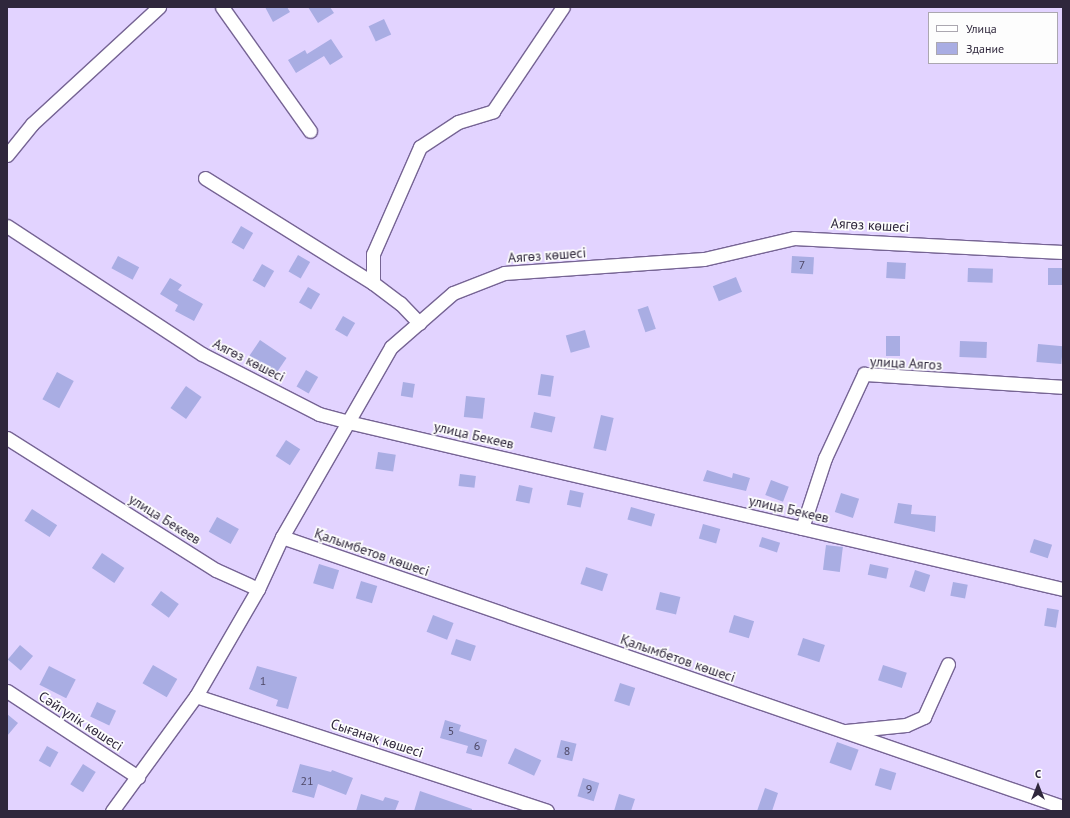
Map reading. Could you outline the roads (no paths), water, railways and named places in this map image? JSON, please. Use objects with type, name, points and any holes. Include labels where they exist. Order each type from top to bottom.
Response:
[{"type":"street","points":[[7,155],[32,124],[160,7]]},
{"type":"street","points":[[222,7],[310,131]]},
{"type":"street","points":[[373,283],[373,254],[420,147],[458,122],[493,111],[563,7]]},
{"type":"street","points":[[205,178],[373,283],[400,303],[419,323]]},
{"type":"street","name":"Аягөз көшесі","points":[[7,226],[202,354],[319,414],[348,422],[392,347],[453,293],[504,273],[704,259],[794,238],[1063,252]]},
{"type":"street","name":"улица Аягоз","points":[[802,528],[825,458],[864,374],[1063,387]]},
{"type":"street","points":[[112,811],[196,696],[258,589],[282,538],[348,422]]},
{"type":"street","name":"улица Бекеев","points":[[348,422],[1063,589]]},
{"type":"street","name":"улица Бекеев","points":[[7,438],[216,570],[258,589]]},
{"type":"street","name":"Қалымбетов көшесі","points":[[282,538],[1063,807]]},
{"type":"street","points":[[842,731],[906,725],[924,717],[948,664]]},
{"type":"street","name":"Сәйгүлік көшесі","points":[[7,691],[138,777]]},
{"type":"street","name":"Сығанақ көшесі","points":[[196,696],[547,811]]}]
